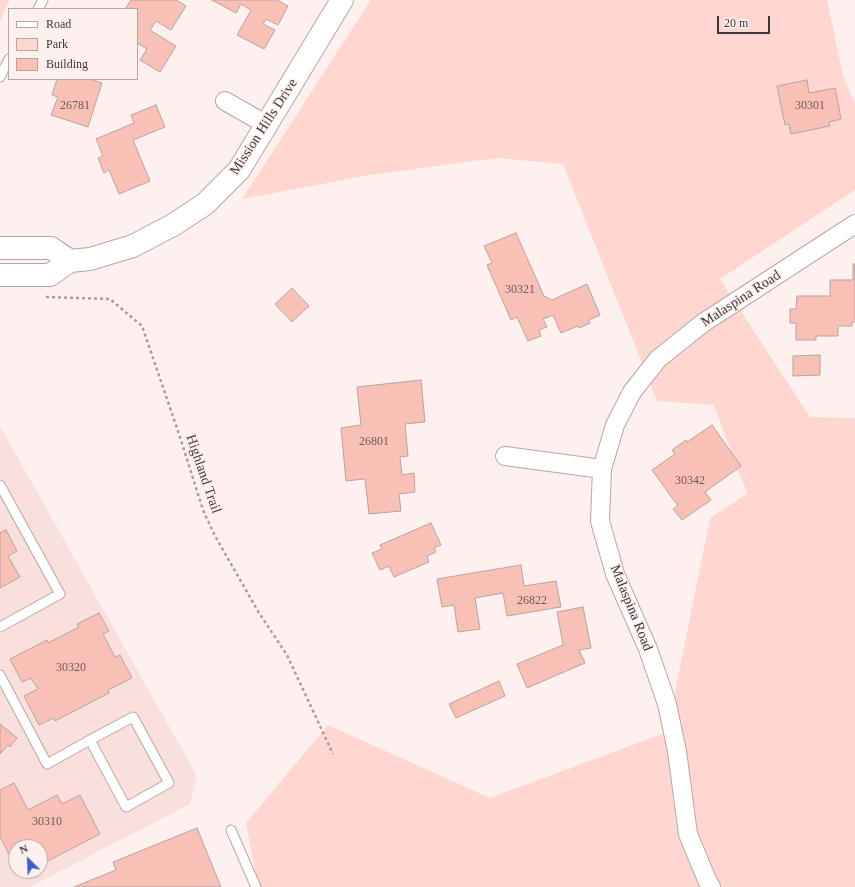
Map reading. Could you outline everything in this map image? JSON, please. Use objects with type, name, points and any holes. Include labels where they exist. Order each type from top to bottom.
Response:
[{"type":"street","name":"Mission Hills Drive","points":[[0,275],[50,275],[70,261],[90,259],[133,246],[173,225],[205,204],[239,170],[342,0]]},
{"type":"street","points":[[225,101],[267,125]]},
{"type":"street","name":"Malaspina Road","points":[[711,887],[688,834],[677,751],[667,704],[648,649],[615,574],[600,521],[602,469],[615,425],[632,392],[658,359],[703,323],[855,224]]},
{"type":"street","points":[[0,248],[51,248],[70,261]]},
{"type":"street","points":[[505,456],[602,469]]},
{"type":"lane","points":[[0,77],[8,62]]},
{"type":"lane","points":[[0,485],[60,594],[0,627]]},
{"type":"lane","points":[[0,674],[47,764],[90,740],[133,717],[169,783],[126,807],[90,740]]},
{"type":"lane","points":[[231,830],[256,887]]},
{"type":"path","name":"Highland Trail","points":[[39,296],[110,298],[142,326],[179,434],[202,510],[215,536],[259,613],[287,655],[333,754]]},
{"type":"shaded area","points":[[0,426],[197,776],[190,804],[48,878],[48,839],[8,839],[8,879],[45,879],[30,887],[0,887]]},
{"type":"green space","points":[[0,0],[9,0],[0,22]]},
{"type":"green space","points":[[371,0],[827,0],[843,76],[855,104],[855,190],[720,279],[810,417],[855,418],[855,887],[258,887],[246,823],[328,725],[490,798],[667,732],[710,518],[747,494],[714,405],[657,401],[563,164],[497,158],[370,175],[242,199]]},
{"type":"building","points":[[131,0],[176,0],[186,6],[171,30],[156,21],[150,30],[176,46],[160,72],[140,60],[147,49],[138,44],[138,8],[126,8]]},
{"type":"building","points":[[212,0],[277,0],[288,6],[278,25],[266,19],[263,24],[275,30],[264,49],[237,35],[251,10],[241,4],[236,13]]},
{"type":"building","points":[[57,80],[92,80],[102,83],[88,127],[51,115],[58,97],[52,95]]},
{"type":"building","points":[[807,80],[809,93],[835,88],[841,119],[829,122],[830,126],[791,134],[789,124],[785,125],[777,86]]},
{"type":"building","points":[[156,105],[165,127],[133,140],[150,181],[119,194],[109,170],[104,173],[98,158],[103,156],[96,139],[134,123],[131,115]]},
{"type":"building","points":[[516,233],[544,296],[552,300],[587,284],[600,315],[589,320],[590,323],[561,333],[553,315],[543,319],[547,327],[539,330],[541,336],[528,341],[517,317],[511,320],[487,265],[492,263],[484,246]]},
{"type":"building","points":[[853,264],[855,264],[855,322],[852,322],[852,326],[838,326],[838,336],[816,336],[816,340],[796,340],[796,323],[790,323],[790,309],[796,309],[797,296],[830,296],[830,280],[853,280]]},
{"type":"building","points":[[292,288],[309,306],[292,322],[275,304]]},
{"type":"building","points":[[820,355],[820,375],[793,376],[793,356]]},
{"type":"building","points":[[421,380],[425,422],[405,424],[408,456],[400,457],[402,475],[414,473],[415,492],[399,494],[401,511],[369,514],[365,479],[346,481],[341,428],[361,425],[357,387]]},
{"type":"building","points":[[712,425],[741,466],[705,492],[711,500],[682,520],[673,509],[678,506],[652,470],[675,454],[672,450]]},
{"type":"building","points":[[431,523],[441,545],[434,548],[436,552],[427,556],[429,562],[394,577],[389,566],[380,570],[372,553],[382,549],[380,545]]},
{"type":"building","points":[[6,530],[17,551],[8,556],[20,577],[0,588],[0,533]]},
{"type":"building","points":[[521,565],[524,586],[556,581],[561,607],[507,616],[503,593],[475,598],[480,629],[458,632],[454,605],[442,607],[437,579]]},
{"type":"building","points":[[583,607],[591,648],[579,650],[585,663],[527,688],[517,664],[563,645],[557,612]]},
{"type":"building","points":[[99,613],[109,631],[103,634],[115,657],[120,655],[132,678],[108,690],[109,693],[55,721],[54,718],[39,725],[24,696],[38,689],[31,678],[22,682],[10,659],[47,640],[48,643],[79,627],[77,624]]},
{"type":"building","points":[[499,681],[505,696],[456,718],[449,704]]},
{"type":"building","points":[[0,724],[17,738],[10,747],[8,745],[0,754]]},
{"type":"building","points":[[14,783],[28,810],[57,795],[62,804],[80,795],[100,834],[48,861],[48,839],[8,839],[8,852],[0,837],[0,790]]},
{"type":"building","points":[[197,828],[221,887],[74,887],[116,870],[113,862]]}]
